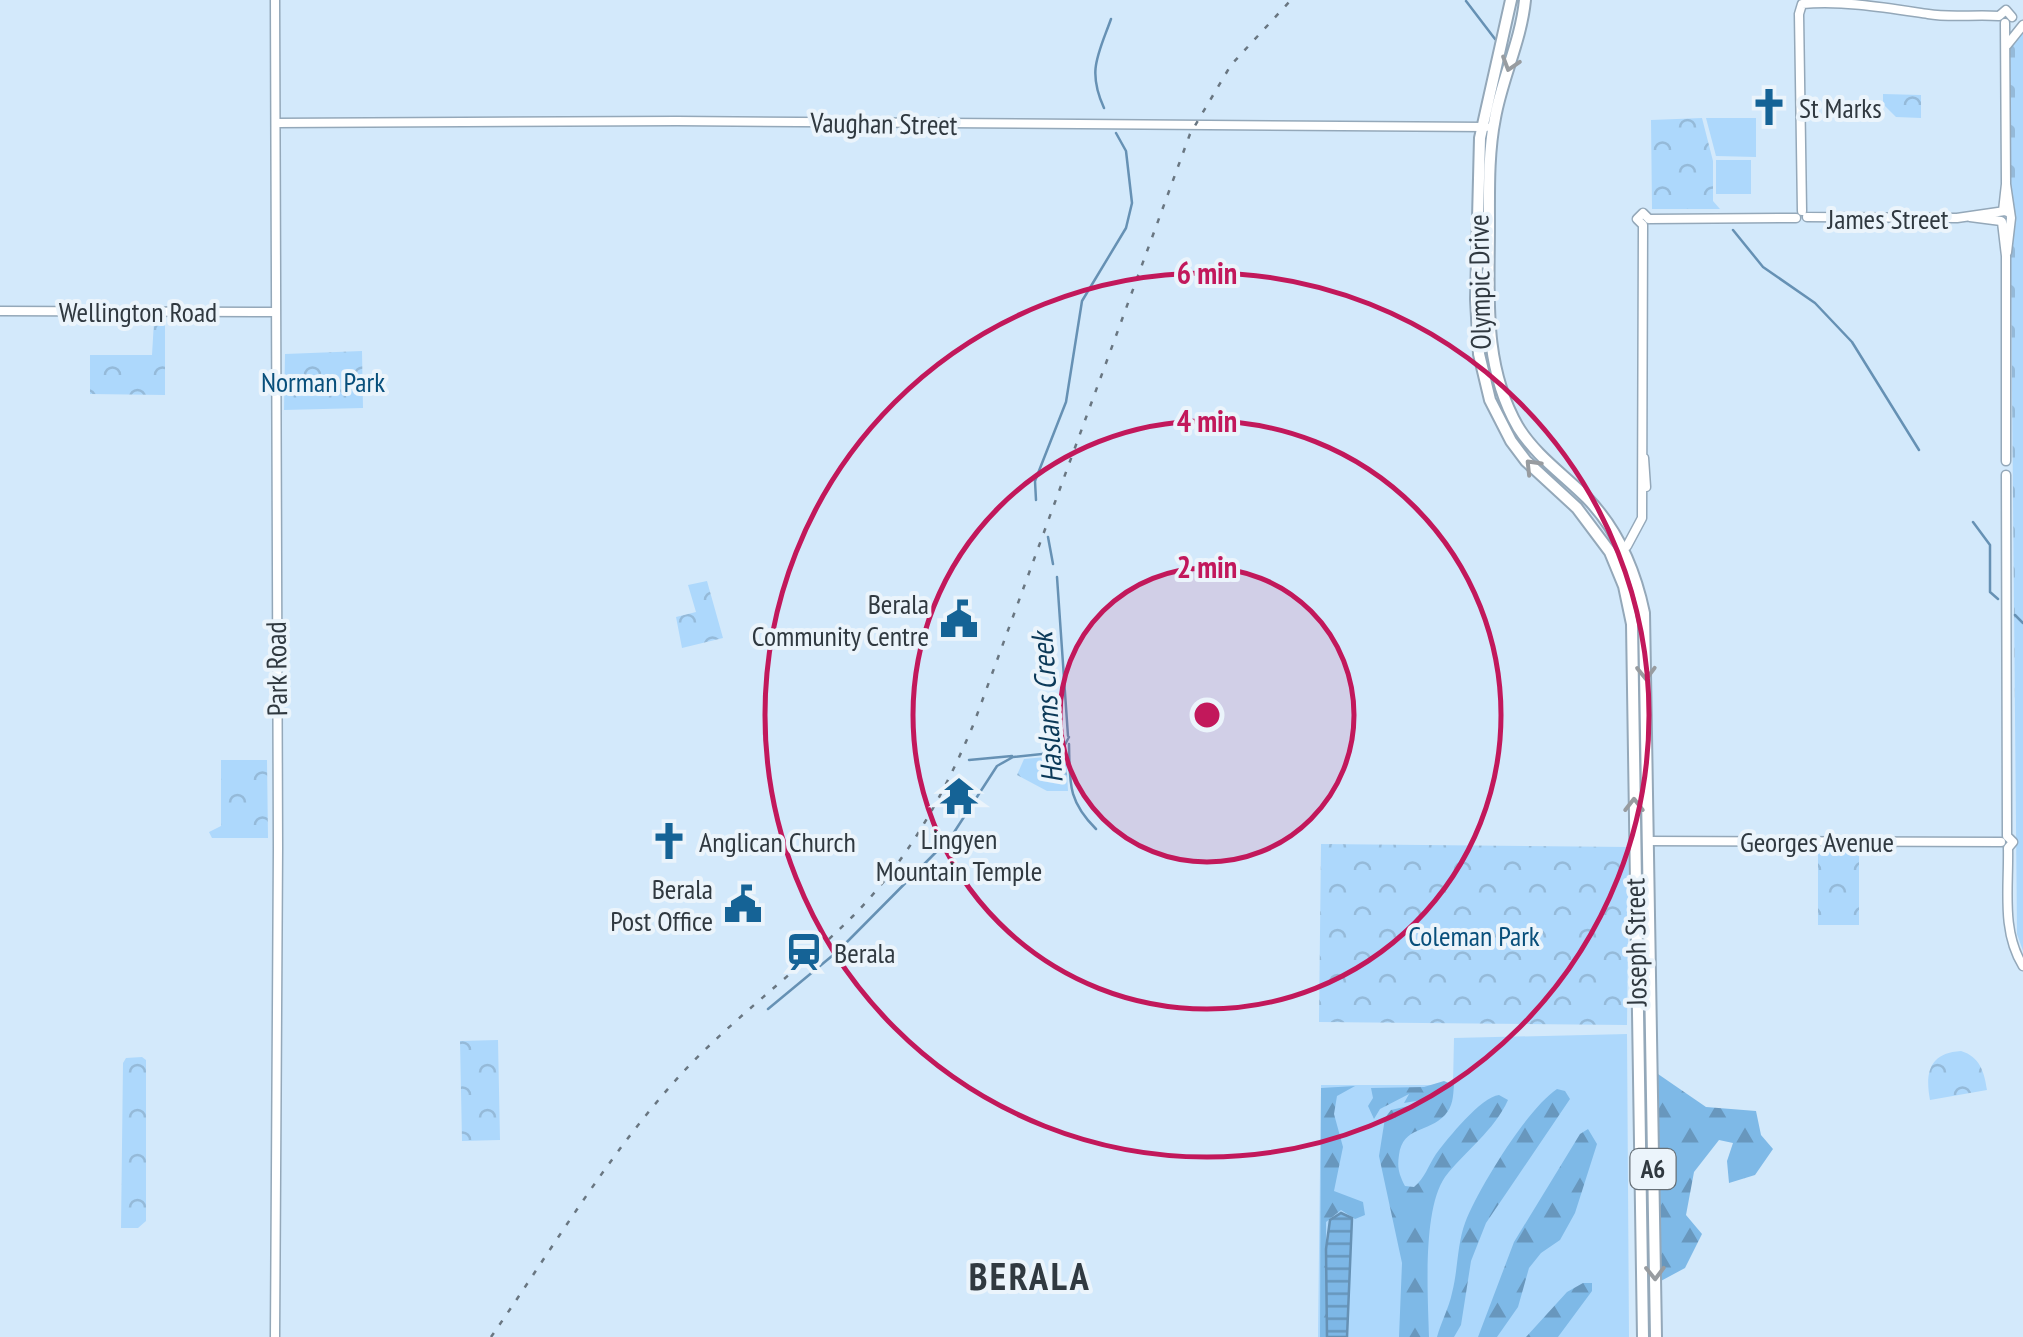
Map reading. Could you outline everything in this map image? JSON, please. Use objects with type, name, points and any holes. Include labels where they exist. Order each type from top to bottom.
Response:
[{"type":"highway","name":"Olympic Drive","points":[[1511,0],[1487,127],[1476,275],[1478,354],[1496,414],[1526,461],[1594,528],[1622,580]]},
{"type":"highway","name":"Olympic Drive","points":[[1525,0],[1487,127],[1492,358],[1510,411],[1533,448],[1591,502],[1626,548]]},
{"type":"highway","points":[[1476,275],[1489,275]]},
{"type":"highway","name":"Joseph Street","points":[[1626,548],[1645,624],[1656,1337]]},
{"type":"highway","name":"Joseph Street","points":[[1622,580],[1633,649],[1643,1337]]},
{"type":"highway","name":"Georges Avenue","points":[[1634,842],[1647,842]]},
{"type":"main road","name":"Park Road","points":[[275,1337],[276,0]]},
{"type":"main road","points":[[1801,18],[1810,7],[1825,2]]},
{"type":"main road","points":[[1801,215],[1800,5],[1859,2],[1931,15],[2005,19],[2023,16]]},
{"type":"main road","points":[[2005,19],[2006,461],[2014,468],[2006,475],[2005,842],[2010,936],[2023,966]]},
{"type":"main road","points":[[2006,48],[2023,25]]},
{"type":"main road","name":"Vaughan Street","points":[[276,122],[578,120],[1487,127]]},
{"type":"main road","name":"James Street","points":[[1646,222],[1801,215],[2005,217]]},
{"type":"main road","name":"Joseph Street","points":[[1622,580],[1620,555],[1644,526],[1646,222]]},
{"type":"main road","name":"Wellington Road","points":[[0,311],[275,312]]},
{"type":"main road","name":"Georges Avenue","points":[[1647,842],[2005,842]]},
{"type":"green space","points":[[2023,31],[2023,951],[2017,934],[2009,60],[2010,46]]},
{"type":"green space","points":[[1883,94],[1921,95],[1921,118],[1896,117],[1883,104]]},
{"type":"green space","points":[[1702,118],[1713,161],[1713,201],[1720,209],[1652,209],[1651,120]]},
{"type":"green space","points":[[1706,118],[1756,118],[1756,157],[1716,156]]},
{"type":"green space","points":[[1716,160],[1751,160],[1751,194],[1716,194]]},
{"type":"green space","points":[[154,321],[165,321],[165,395],[90,394],[90,355],[152,355]]},
{"type":"green space","name":"Norman Park","points":[[362,351],[363,408],[284,410],[285,354]]},
{"type":"green space","points":[[707,581],[723,638],[682,648],[676,617],[696,612],[688,585]]},
{"type":"green space","points":[[1066,755],[1068,791],[1047,791],[1017,775],[1024,759]]},
{"type":"green space","points":[[221,760],[267,760],[268,838],[212,838],[209,832],[221,826]]},
{"type":"green space","name":"Coleman Park","points":[[1321,844],[1629,847],[1627,1025],[1319,1022]]},
{"type":"green space","points":[[1859,850],[1859,925],[1818,925],[1818,851]]},
{"type":"green space","points":[[1627,1034],[1629,1337],[1318,1337],[1321,1085],[1453,1085],[1454,1038]]},
{"type":"green space","points":[[498,1040],[500,1140],[462,1141],[460,1041]]},
{"type":"green space","points":[[1961,1051],[1980,1066],[1987,1090],[1930,1100],[1928,1081],[1932,1066],[1942,1056]]},
{"type":"green space","points":[[126,1058],[146,1060],[146,1221],[138,1228],[121,1228],[123,1063]]},
{"type":"green space","points":[[1658,1074],[1706,1107],[1756,1111],[1761,1135],[1773,1149],[1755,1175],[1729,1183],[1727,1161],[1733,1143],[1719,1140],[1694,1172],[1686,1215],[1702,1234],[1685,1268],[1659,1282]]},
{"type":"green space","points":[[1444,1081],[1454,1085],[1448,1112],[1411,1134],[1401,1146],[1398,1167],[1405,1186],[1418,1183],[1448,1138],[1483,1103],[1499,1095],[1508,1100],[1487,1131],[1445,1177],[1438,1192],[1428,1254],[1429,1337],[1399,1337],[1402,1263],[1379,1156],[1385,1118],[1391,1110],[1422,1100],[1404,1103],[1409,1094],[1380,1109],[1374,1119],[1368,1106],[1373,1098],[1371,1088],[1424,1087]]},
{"type":"green space","points":[[1355,1086],[1337,1096],[1334,1114],[1343,1147],[1334,1191],[1363,1202],[1365,1215],[1355,1219],[1341,1210],[1326,1222],[1326,1337],[1320,1337],[1321,1088]]},
{"type":"green space","points":[[1557,1089],[1565,1091],[1570,1099],[1486,1223],[1471,1261],[1461,1325],[1454,1337],[1437,1337],[1451,1299],[1462,1231],[1471,1208],[1518,1131]]},
{"type":"green space","points":[[1588,1129],[1597,1144],[1575,1213],[1560,1240],[1541,1253],[1529,1268],[1518,1307],[1497,1337],[1478,1337],[1514,1242],[1580,1134]]},
{"type":"green space","points":[[1583,1283],[1592,1283],[1592,1291],[1558,1337],[1526,1337],[1567,1292]]},
{"type":"shaded area","points":[[1341,1213],[1352,1218],[1347,1337],[1327,1337],[1326,1249],[1330,1220]]},
{"type":"waterway","points":[[1466,1],[1495,39]]},
{"type":"waterway","points":[[1104,108],[1095,73],[1111,19]]},
{"type":"waterway","name":"Haslams Creek","points":[[1036,500],[1035,481],[1066,402],[1082,301],[1126,228],[1132,203],[1126,151],[1116,133]]},
{"type":"waterway","points":[[1733,230],[1763,267],[1815,303],[1852,342],[1919,450]]},
{"type":"waterway","points":[[1973,522],[1990,545],[1990,592],[1998,599]]},
{"type":"waterway","name":"Haslams Creek","points":[[1048,537],[1053,564]]},
{"type":"waterway","name":"Haslams Creek","points":[[1057,577],[1068,736]]},
{"type":"waterway","points":[[2015,615],[2023,623]]},
{"type":"waterway","points":[[768,1009],[838,951],[951,837],[997,766],[1013,757],[1061,752],[1069,737]]},
{"type":"waterway","name":"Haslams Creek","points":[[1069,744],[1075,799],[1096,829]]},
{"type":"waterway","points":[[969,760],[1012,756]]},
{"type":"railway","points":[[491,1337],[607,1167],[657,1102],[704,1050],[853,916],[923,826],[974,723],[1190,134],[1231,65],[1291,0]]},
{"type":"place","name":"St Marks","points":[[1769,107]]},
{"type":"place","name":"Berala Community Centre","points":[[959,619]]},
{"type":"place","name":"Lingyen Mountain Temple","points":[[959,796]]},
{"type":"place","name":"Anglican Church","points":[[669,841]]},
{"type":"place","name":"Berala Post Office","points":[[743,904]]},
{"type":"place","name":"Berala","points":[[804,952]]},
{"type":"district","name":"BERALA","points":[[1030,1275]]}]
